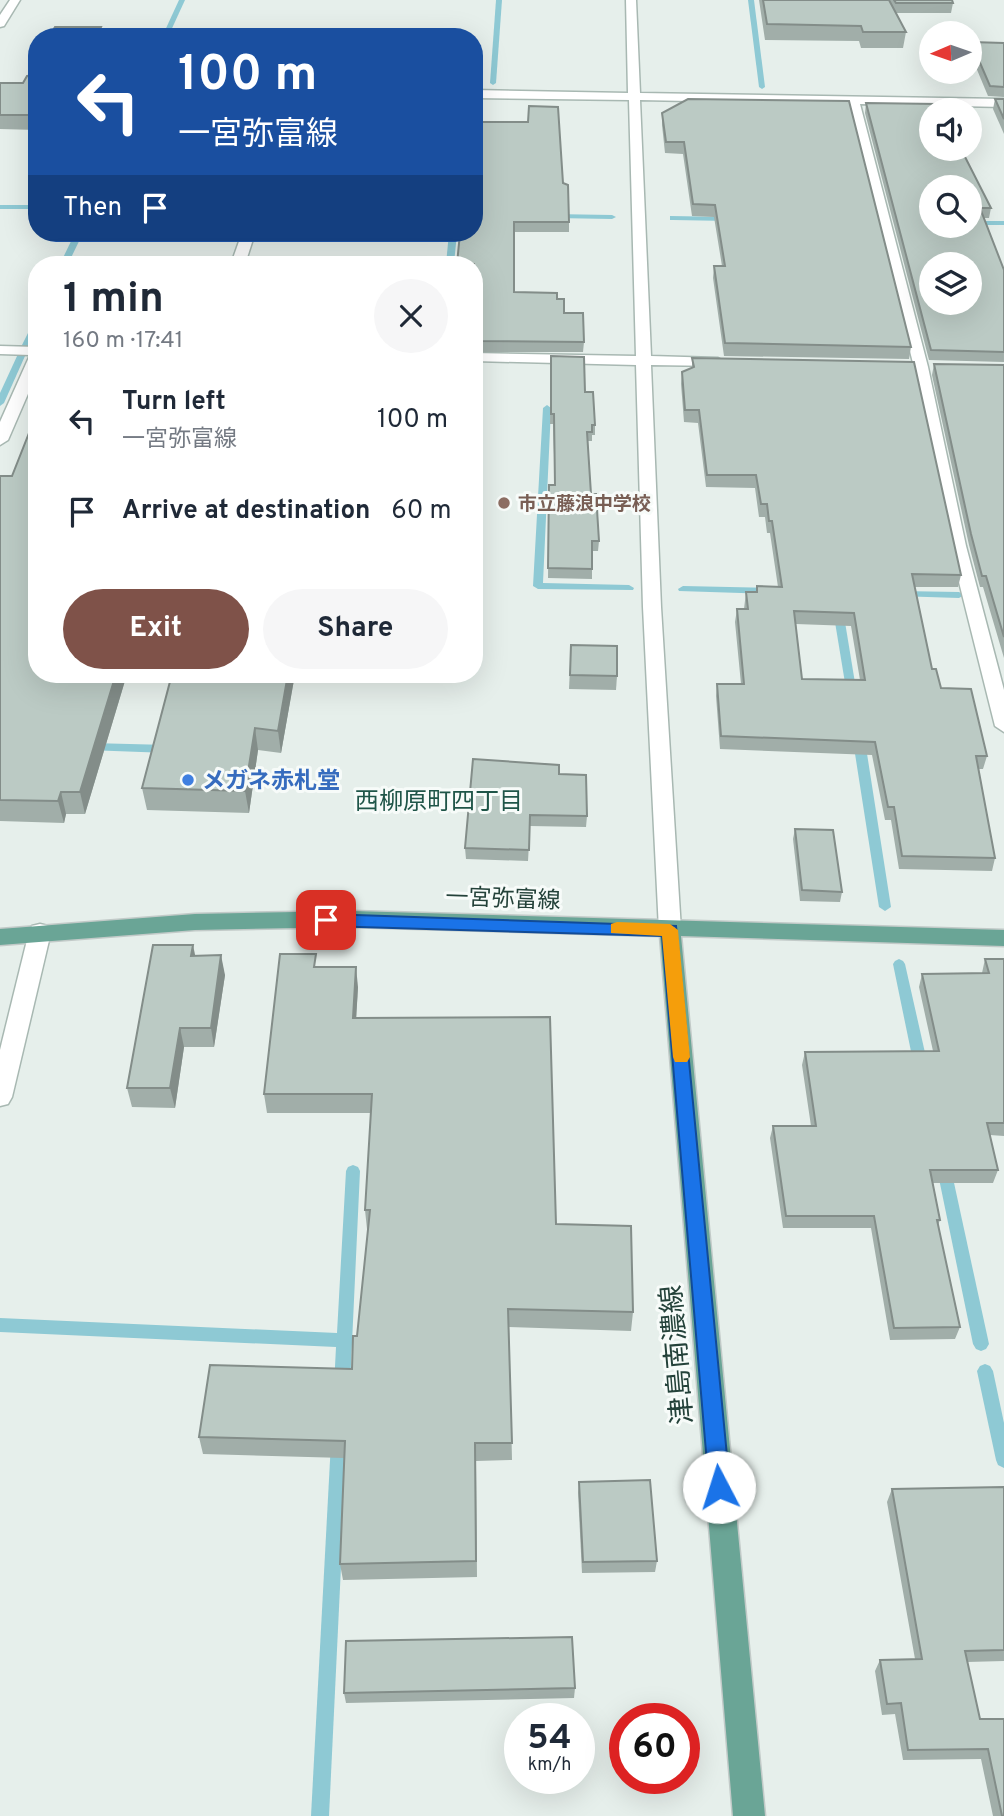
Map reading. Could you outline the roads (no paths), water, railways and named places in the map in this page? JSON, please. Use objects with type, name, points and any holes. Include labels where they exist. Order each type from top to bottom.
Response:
[{"type":"main road","name":"一宮弥富線","points":[[0,937],[194,922],[352,919],[1004,938]]},
{"type":"main road","name":"津島南濃線","points":[[670,930],[749,1816]]},
{"type":"street","points":[[0,24],[15,0]]},
{"type":"street","points":[[631,0],[652,607],[670,930]]},
{"type":"street","points":[[483,94],[1004,103]]},
{"type":"street","points":[[853,100],[921,367],[958,546],[1004,726]]},
{"type":"street","points":[[0,350],[28,352]]},
{"type":"street","points":[[483,357],[727,362]]},
{"type":"street","points":[[0,440],[28,374]]},
{"type":"street","points":[[0,1097],[40,932]]},
{"type":"waterway","points":[[169,28],[182,0]]},
{"type":"waterway","points":[[493,83],[499,0]]},
{"type":"waterway","points":[[751,0],[762,87]]},
{"type":"waterway","points":[[0,207],[28,207]]},
{"type":"waterway","points":[[555,216],[612,217]]},
{"type":"waterway","points":[[673,218],[729,219]]},
{"type":"waterway","points":[[982,223],[1004,223]]},
{"type":"waterway","points":[[68,256],[75,242]]},
{"type":"waterway","points":[[451,256],[452,242]]},
{"type":"waterway","points":[[26,345],[28,341]]},
{"type":"waterway","points":[[0,403],[21,356]]},
{"type":"waterway","points":[[547,408],[538,586],[629,588]]},
{"type":"waterway","points":[[683,589],[770,591]]},
{"type":"waterway","points":[[900,594],[959,595]]},
{"type":"waterway","points":[[838,610],[852,695]]},
{"type":"waterway","points":[[859,741],[885,907]]},
{"type":"waterway","points":[[91,747],[168,749]]},
{"type":"waterway","points":[[899,964],[921,1066]]},
{"type":"waterway","points":[[944,1169],[981,1344]]},
{"type":"waterway","points":[[342,1386],[353,1171]]},
{"type":"waterway","points":[[0,1325],[344,1340]]},
{"type":"waterway","points":[[985,1371],[1004,1460]]},
{"type":"waterway","points":[[320,1816],[339,1442]]},
{"type":"place","name":"市立藤浪中学校","points":[[504,503]]},
{"type":"place","name":"メガネ赤札堂","points":[[188,780]]},
{"type":"district","name":"西柳原町四丁目","points":[[439,801]]}]
